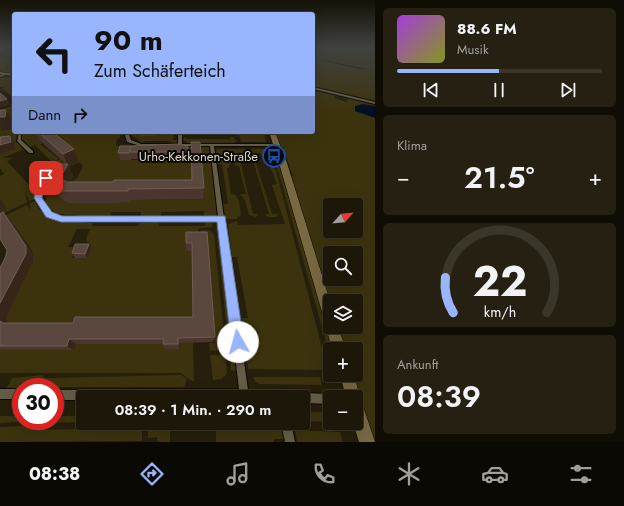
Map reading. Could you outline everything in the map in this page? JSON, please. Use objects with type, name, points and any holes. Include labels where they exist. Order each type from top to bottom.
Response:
[{"type":"street","points":[[0,73],[12,75]]},
{"type":"street","points":[[0,76],[5,74]]},
{"type":"street","points":[[315,88],[375,103]]},
{"type":"street","points":[[20,134],[19,140],[31,152]]},
{"type":"street","points":[[127,134],[129,141],[135,144],[277,145]]},
{"type":"street","points":[[180,134],[180,145]]},
{"type":"street","points":[[273,134],[323,296]]},
{"type":"street","points":[[212,145],[243,390]]},
{"type":"street","points":[[50,171],[42,185],[38,198],[49,214],[61,219],[222,219]]},
{"type":"street","points":[[0,394],[12,394]]},
{"type":"street","points":[[64,395],[76,395]]},
{"type":"street","points":[[310,398],[323,399]]},
{"type":"street","points":[[363,429],[367,442]]},
{"type":"street","points":[[287,430],[290,442]]},
{"type":"shaded area","points":[[0,68],[12,68],[12,74],[0,72]]},
{"type":"shaded area","points":[[315,68],[375,68],[375,102],[315,87]]},
{"type":"shaded area","points":[[0,77],[12,78],[12,96],[3,89],[0,90],[5,87],[0,87]]},
{"type":"shaded area","points":[[315,90],[336,95],[334,98],[346,102],[349,98],[375,105],[375,442],[363,405],[363,390],[358,390],[355,382],[363,382],[363,342],[343,342],[340,334],[363,334],[363,294],[328,294],[325,286],[363,286],[363,246],[323,246],[323,279],[283,147],[280,147],[276,134],[315,134]]},
{"type":"shaded area","points":[[12,106],[12,134],[119,134],[120,138],[117,139],[116,146],[212,145],[220,204],[228,204],[222,164],[218,164],[217,160],[221,158],[231,159],[229,168],[227,168],[231,194],[235,195],[239,201],[241,216],[237,217],[237,219],[213,219],[212,227],[198,229],[198,240],[186,240],[186,251],[192,251],[193,322],[82,323],[80,328],[14,329],[7,324],[7,315],[33,261],[33,254],[11,221],[0,226],[0,218],[27,205],[30,210],[30,203],[36,201],[41,210],[48,216],[55,217],[54,213],[44,201],[47,200],[46,189],[52,178],[56,178],[57,176],[54,176],[57,171],[62,168],[56,161],[60,159],[70,169],[66,177],[63,177],[62,180],[57,180],[51,191],[56,196],[68,203],[114,203],[115,200],[130,202],[131,200],[203,199],[200,153],[180,153],[180,151],[122,153],[120,160],[191,159],[192,191],[118,191],[117,194],[72,194],[66,190],[68,186],[66,185],[69,181],[77,178],[83,166],[79,160],[76,160],[49,137],[40,141],[42,143],[40,144],[59,159],[52,162],[35,145],[2,158],[14,158],[7,161],[29,185],[36,182],[38,186],[35,199],[29,201],[25,191],[27,202],[0,215],[0,176],[4,174],[0,168],[0,110]],"holes":[[[204,211],[205,226],[159,226],[161,212]],[[111,212],[141,212],[139,226],[92,226],[94,219],[109,219]],[[77,229],[90,229],[86,239],[91,246],[88,258],[72,258],[77,247],[68,247]]]},
{"type":"shaded area","points":[[138,134],[139,137],[174,134],[173,140],[179,140],[178,142],[171,143],[171,141],[144,141],[143,143],[131,135]]},
{"type":"shaded area","points":[[264,134],[266,142],[241,142],[239,135]]},
{"type":"shaded area","points":[[186,137],[187,139],[230,139],[230,137],[233,137],[237,141],[233,143],[188,143],[183,140]]},
{"type":"shaded area","points":[[216,149],[264,149],[271,165],[276,170],[323,352],[322,370],[248,369],[241,318],[248,318],[237,257],[232,257],[228,224],[237,221],[238,225],[285,224],[272,185],[277,184],[266,156],[262,155],[261,153],[222,153],[222,155],[217,155]]},
{"type":"shaded area","points":[[237,158],[244,159],[240,160],[253,214],[258,214],[256,217],[249,215],[245,200],[240,194],[246,194],[239,166],[234,165]]},
{"type":"shaded area","points":[[253,158],[260,160],[255,160],[272,214],[278,214],[276,217],[269,217],[264,214],[269,214],[253,160],[248,160]]},
{"type":"shaded area","points":[[276,163],[280,169],[323,315],[323,331]]},
{"type":"shaded area","points":[[216,224],[219,226],[236,371],[231,370]]},
{"type":"shaded area","points":[[202,230],[211,231],[214,234],[225,346],[223,350],[210,351],[209,343],[214,343],[207,240],[200,232]]},
{"type":"shaded area","points":[[324,334],[329,334],[331,342],[326,342]]},
{"type":"shaded area","points":[[193,342],[194,381],[181,373],[0,373],[0,350],[74,350],[76,344],[165,344],[179,348],[179,343]]},
{"type":"shaded area","points":[[225,354],[227,374],[221,379],[213,380],[210,355]]},
{"type":"shaded area","points":[[44,375],[43,378],[12,378]]},
{"type":"shaded area","points":[[181,375],[187,379],[184,387],[64,387],[64,378],[47,378]]},
{"type":"shaded area","points":[[253,377],[320,377],[322,385],[260,384],[255,382]]},
{"type":"shaded area","points":[[12,378],[12,389],[6,389]]},
{"type":"shaded area","points":[[310,412],[323,412],[323,421],[310,422]]},
{"type":"shaded area","points":[[0,416],[12,416],[12,422],[0,423]]},
{"type":"shaded area","points":[[64,416],[76,416],[76,422],[64,422]]},
{"type":"shaded area","points":[[12,426],[12,430],[142,430],[142,441],[0,442],[0,427]]},
{"type":"shaded area","points":[[150,430],[170,430],[170,442],[157,442],[157,437],[148,438],[148,432]]},
{"type":"shaded area","points":[[216,430],[282,430],[284,439],[274,439],[274,442],[216,442]]},
{"type":"shaded area","points":[[295,430],[340,432],[343,442],[297,442]]},
{"type":"water","points":[[363,104],[375,106],[375,118],[355,111],[355,106]]},
{"type":"building","points":[[0,93],[7,99],[0,101]]},
{"type":"building","points":[[0,110],[6,110],[5,117],[0,117]]},
{"type":"building","points":[[40,134],[55,134],[74,149],[63,154]]},
{"type":"building","points":[[10,136],[11,142],[0,145],[0,137]]},
{"type":"building","points":[[191,142],[200,142],[204,188],[128,189],[128,191],[62,191],[57,190],[44,179],[53,164],[68,164],[60,178],[67,182],[113,182],[114,180],[192,180]]},
{"type":"building","points":[[177,144],[188,146],[187,152],[129,152],[131,146]]},
{"type":"building","points":[[120,146],[131,146],[129,153],[118,153]]},
{"type":"building","points":[[3,212],[26,246],[26,254],[0,303],[0,268],[6,256],[7,250],[0,239],[0,214]]},
{"type":"building","points":[[186,232],[207,232],[215,337],[178,338],[178,344],[163,344],[164,339],[69,339],[67,346],[0,346],[0,321],[3,323],[73,323],[75,317],[193,317],[192,243],[186,243]]},
{"type":"building","points":[[75,244],[89,244],[85,254],[72,253]]},
{"type":"waterway","points":[[358,68],[364,69]]},
{"type":"place","name":"Urho-Kekkonen-Straße","points":[[274,156]]},
{"type":"route","points":[[46,178],[38,193],[38,198],[49,214],[61,219],[222,219],[238,342]]}]
